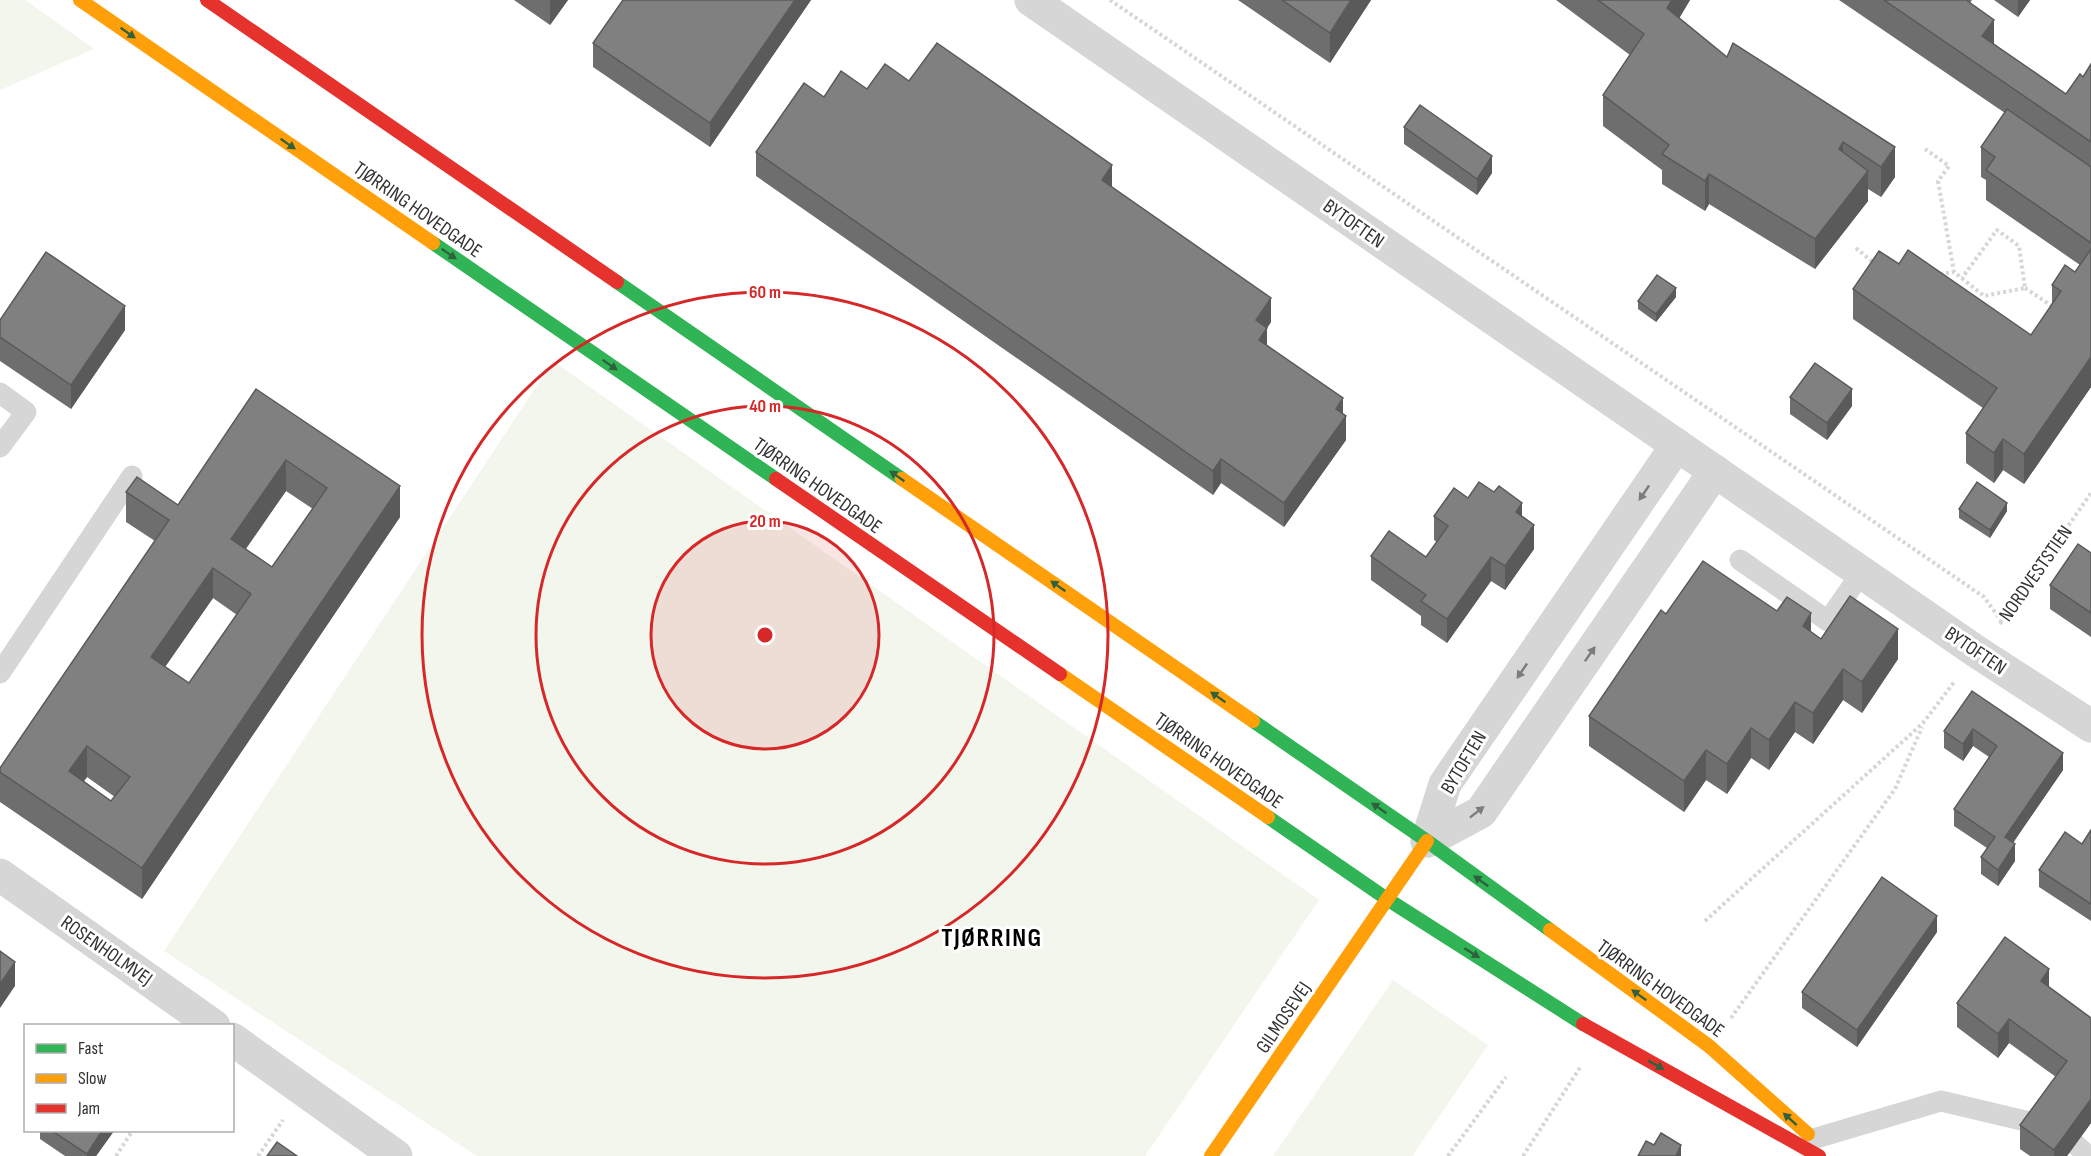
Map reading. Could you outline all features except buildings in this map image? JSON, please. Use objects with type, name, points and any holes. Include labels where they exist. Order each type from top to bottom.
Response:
[{"type":"main road","name":"TJØRRING HOVEDGADE","points":[[80,0],[1387,899],[1601,1035],[1835,1156]]},
{"type":"main road","name":"TJØRRING HOVEDGADE","points":[[207,0],[1427,841],[1709,1046],[1816,1148]]},
{"type":"main road","points":[[1387,899],[1427,841]]},
{"type":"main road","name":"GILMOSEVEJ","points":[[1211,1156],[1387,899]]},
{"type":"street","name":"BYTOFTEN","points":[[1031,0],[1977,652],[2091,726]]},
{"type":"street","name":"BYTOFTEN","points":[[1427,841],[1445,784],[1677,445]]},
{"type":"street","name":"BYTOFTEN","points":[[1427,841],[1481,812],[1715,471]]},
{"type":"street","name":"ROSENHOLMVEJ","points":[[0,875],[211,1024]]},
{"type":"street","points":[[234,1040],[396,1156]]},
{"type":"lane","points":[[0,393],[26,412],[0,447]]},
{"type":"lane","points":[[0,673],[132,477]]},
{"type":"lane","points":[[1740,560],[1828,621],[1862,572]]},
{"type":"lane","points":[[1816,1148],[1941,1101],[2038,1124]]},
{"type":"path","points":[[1110,0],[1984,597],[2002,622]]},
{"type":"path","points":[[1925,149],[1949,166],[1938,181],[1954,272],[1984,296],[2025,288],[2052,306]]},
{"type":"path","points":[[1962,278],[1997,230],[2019,246],[2025,288]]},
{"type":"path","points":[[1856,248],[1880,268]]},
{"type":"path","points":[[1930,276],[1954,272]]},
{"type":"path","name":"NORDVESTSTIEN","points":[[1923,723],[2002,622],[2091,493]]},
{"type":"path","points":[[1705,921],[1923,723]]},
{"type":"path","points":[[1709,1046],[1895,789],[1923,723]]},
{"type":"path","points":[[1524,1156],[1601,1035]]},
{"type":"path","points":[[1448,1156],[1506,1077]]},
{"type":"path","points":[[116,1156],[132,1132]]},
{"type":"shaded area","points":[[0,0],[25,0],[94,49],[0,90]]},
{"type":"shaded area","points":[[553,361],[1319,900],[1145,1156],[477,1156],[164,951]]},
{"type":"shaded area","points":[[1393,980],[1488,1045],[1412,1156],[1273,1156]]},
{"type":"traffic: fast","points":[[433,243],[776,479]]},
{"type":"traffic: fast","points":[[617,282],[902,479]]},
{"type":"traffic: fast","points":[[1253,721],[1427,841],[1550,930]]},
{"type":"traffic: fast","points":[[1268,817],[1387,899],[1583,1024]]},
{"type":"traffic: slow","points":[[80,0],[433,243]]},
{"type":"traffic: slow","points":[[902,479],[1253,721]]},
{"type":"traffic: slow","points":[[1060,674],[1268,817]]},
{"type":"traffic: slow","points":[[1211,1156],[1427,841]]},
{"type":"traffic: slow","points":[[1550,930],[1709,1046],[1808,1134]]},
{"type":"traffic: jam","points":[[207,0],[617,282]]},
{"type":"traffic: jam","points":[[776,479],[1060,674]]},
{"type":"traffic: jam","points":[[1583,1024],[1819,1156]]},
{"type":"district","name":"TJØRRING","points":[[992,937]]}]
